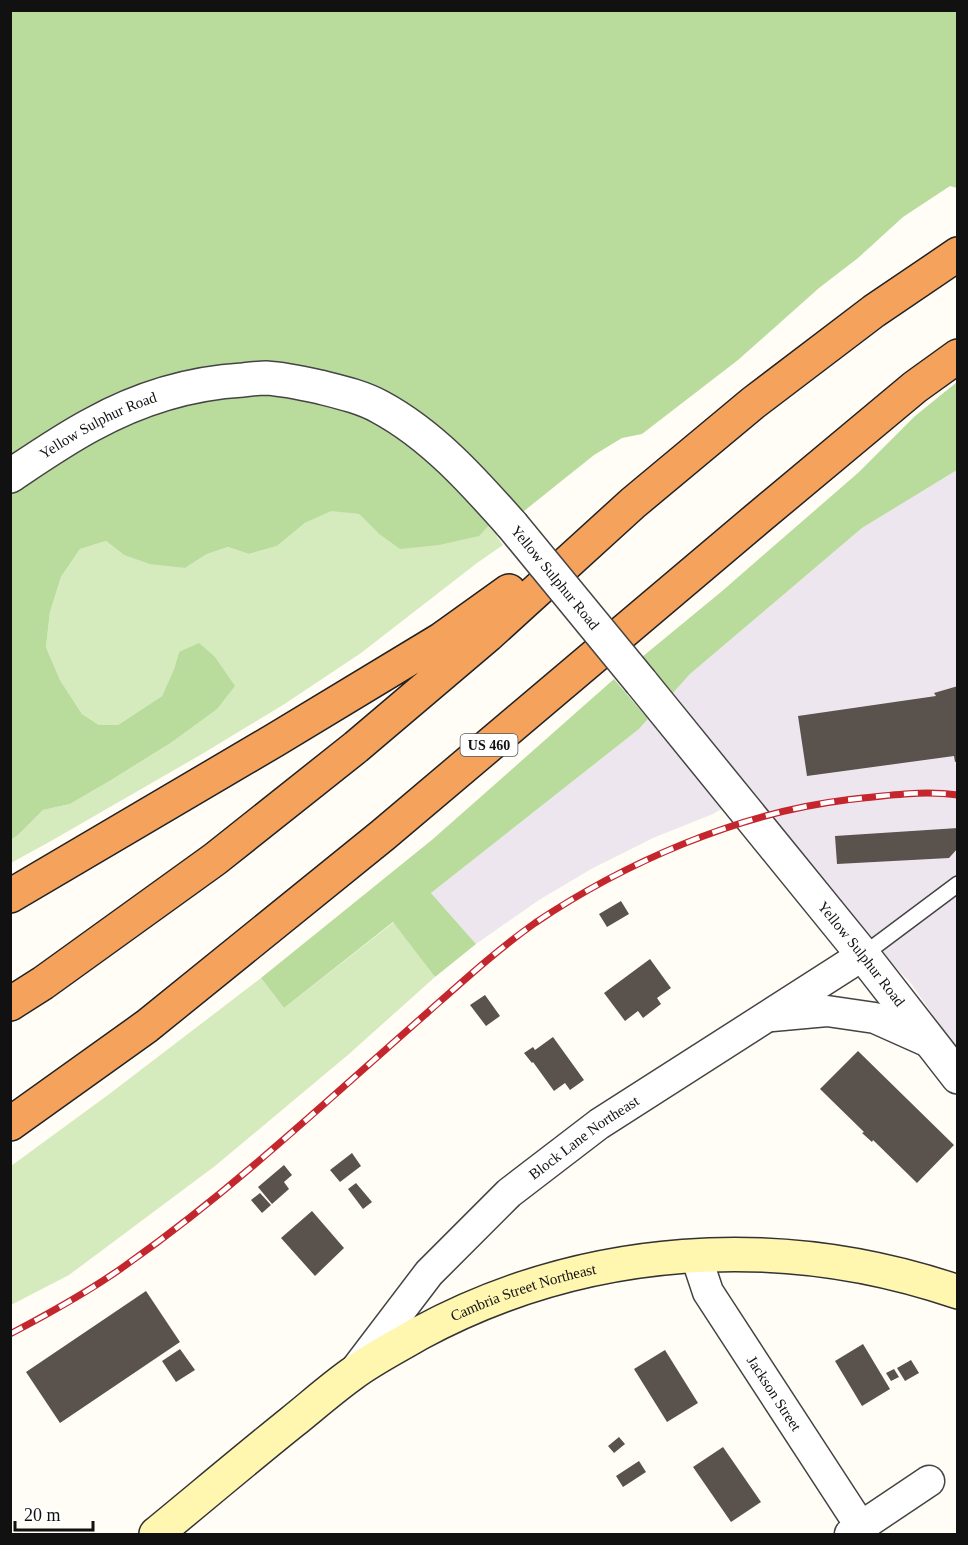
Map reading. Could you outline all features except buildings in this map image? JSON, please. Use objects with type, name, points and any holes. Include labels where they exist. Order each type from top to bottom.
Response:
[{"type":"highway","points":[[10,1004],[44,983],[215,859],[356,747],[488,635],[633,503],[753,403],[874,311],[957,254]]},
{"type":"highway","name":"US 460","points":[[10,1124],[147,1026],[374,842],[766,511],[915,387],[957,356]]},
{"type":"highway","points":[[10,896],[442,639],[633,503]]},
{"type":"main road","name":"Cambria Street Northeast","points":[[156,1534],[352,1373],[435,1325],[531,1286],[617,1264],[696,1256],[751,1254],[817,1259],[869,1268],[922,1280],[957,1292]]},
{"type":"street","name":"Yellow Sulphur Road","points":[[10,476],[51,448],[132,405],[180,389],[223,381],[265,378],[305,383],[346,393],[379,406],[410,425],[440,449],[512,525],[863,955],[957,1077]]},
{"type":"street","name":"Block Lane Northeast","points":[[352,1373],[429,1273],[509,1193],[599,1124],[863,955]]},
{"type":"street","points":[[766,1017],[827,1011],[875,1018],[931,1043]]},
{"type":"street","name":"Jackson Street","points":[[696,1256],[708,1292],[855,1531]]},
{"type":"street","points":[[855,1531],[928,1481]]},
{"type":"lane","points":[[863,955],[957,884]]},
{"type":"shaded area","points":[[957,470],[957,1050],[910,982],[858,931],[750,792],[713,814],[653,838],[593,868],[539,900],[476,944],[431,893],[639,729],[690,674],[862,528]]},
{"type":"green space","points":[[11,11],[957,11],[957,188],[950,186],[903,217],[738,360],[642,434],[622,438],[594,455],[519,515],[498,492],[272,363],[11,460]]},
{"type":"green space","points":[[957,382],[957,470],[862,528],[690,674],[672,694],[642,657],[859,472],[915,416]]},
{"type":"green space","points":[[274,391],[355,410],[394,432],[429,458],[493,521],[479,536],[439,545],[400,549],[378,533],[359,514],[331,511],[305,523],[277,546],[249,554],[228,547],[207,554],[185,568],[150,564],[124,555],[106,541],[80,549],[61,577],[50,612],[46,647],[60,680],[82,714],[99,725],[118,725],[162,696],[179,652],[199,643],[215,657],[235,686],[217,709],[169,744],[70,804],[43,810],[11,840],[11,488],[114,425],[195,398]]},
{"type":"green space","points":[[331,510],[359,514],[378,533],[493,521],[501,532],[497,537],[503,545],[361,653],[283,705],[11,863],[11,840],[43,810],[70,804],[169,744],[179,652],[162,696],[118,725],[99,725],[82,714],[60,680],[46,647],[50,612],[61,577],[80,549],[106,541],[124,555],[185,568],[207,554],[228,547],[249,554],[277,546],[305,523]]},
{"type":"green space","points":[[614,679],[648,719],[639,729],[431,893],[476,944],[435,977],[393,922],[284,1008],[261,978],[433,839]]},
{"type":"green space","points":[[394,922],[435,977],[349,1054],[215,1166],[69,1275],[11,1305],[11,1166],[261,978],[284,1008]]},
{"type":"railway","points":[[10,1334],[98,1284],[175,1229],[276,1146],[493,955],[569,901],[644,861],[683,844],[764,816],[805,807],[873,797],[916,793],[958,795]]}]
